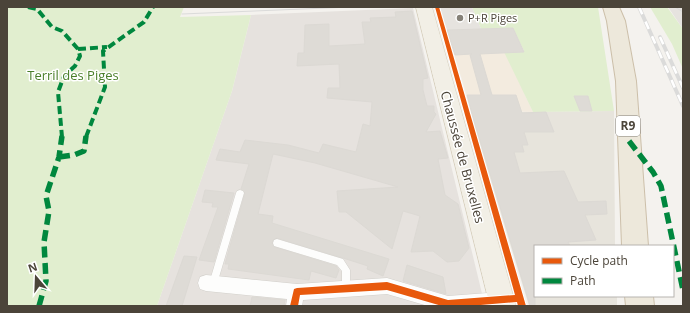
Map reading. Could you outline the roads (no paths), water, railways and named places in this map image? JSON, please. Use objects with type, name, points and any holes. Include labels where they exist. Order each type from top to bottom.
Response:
[{"type":"highway","name":"R9","points":[[611,7],[616,21],[626,81],[635,245]]},
{"type":"main road","name":"Chaussée de Bruxelles","points":[[424,7],[502,303]]},
{"type":"street","points":[[209,284],[296,299],[346,289],[387,286],[448,304],[502,303]]},
{"type":"lane","points":[[209,284],[240,193]]},
{"type":"lane","points":[[277,243],[340,262],[346,270],[346,289]]},
{"type":"tram line","points":[[182,14],[351,7]]},
{"type":"tram line","points":[[675,7],[683,12]]},
{"type":"railway","points":[[639,7],[683,106]]},
{"type":"railway","points":[[660,37],[683,88]]},
{"type":"place","name":"P+R Piges","points":[[460,18]]},
{"type":"park label","name":"Terril des Piges","points":[[73,75]]}]
